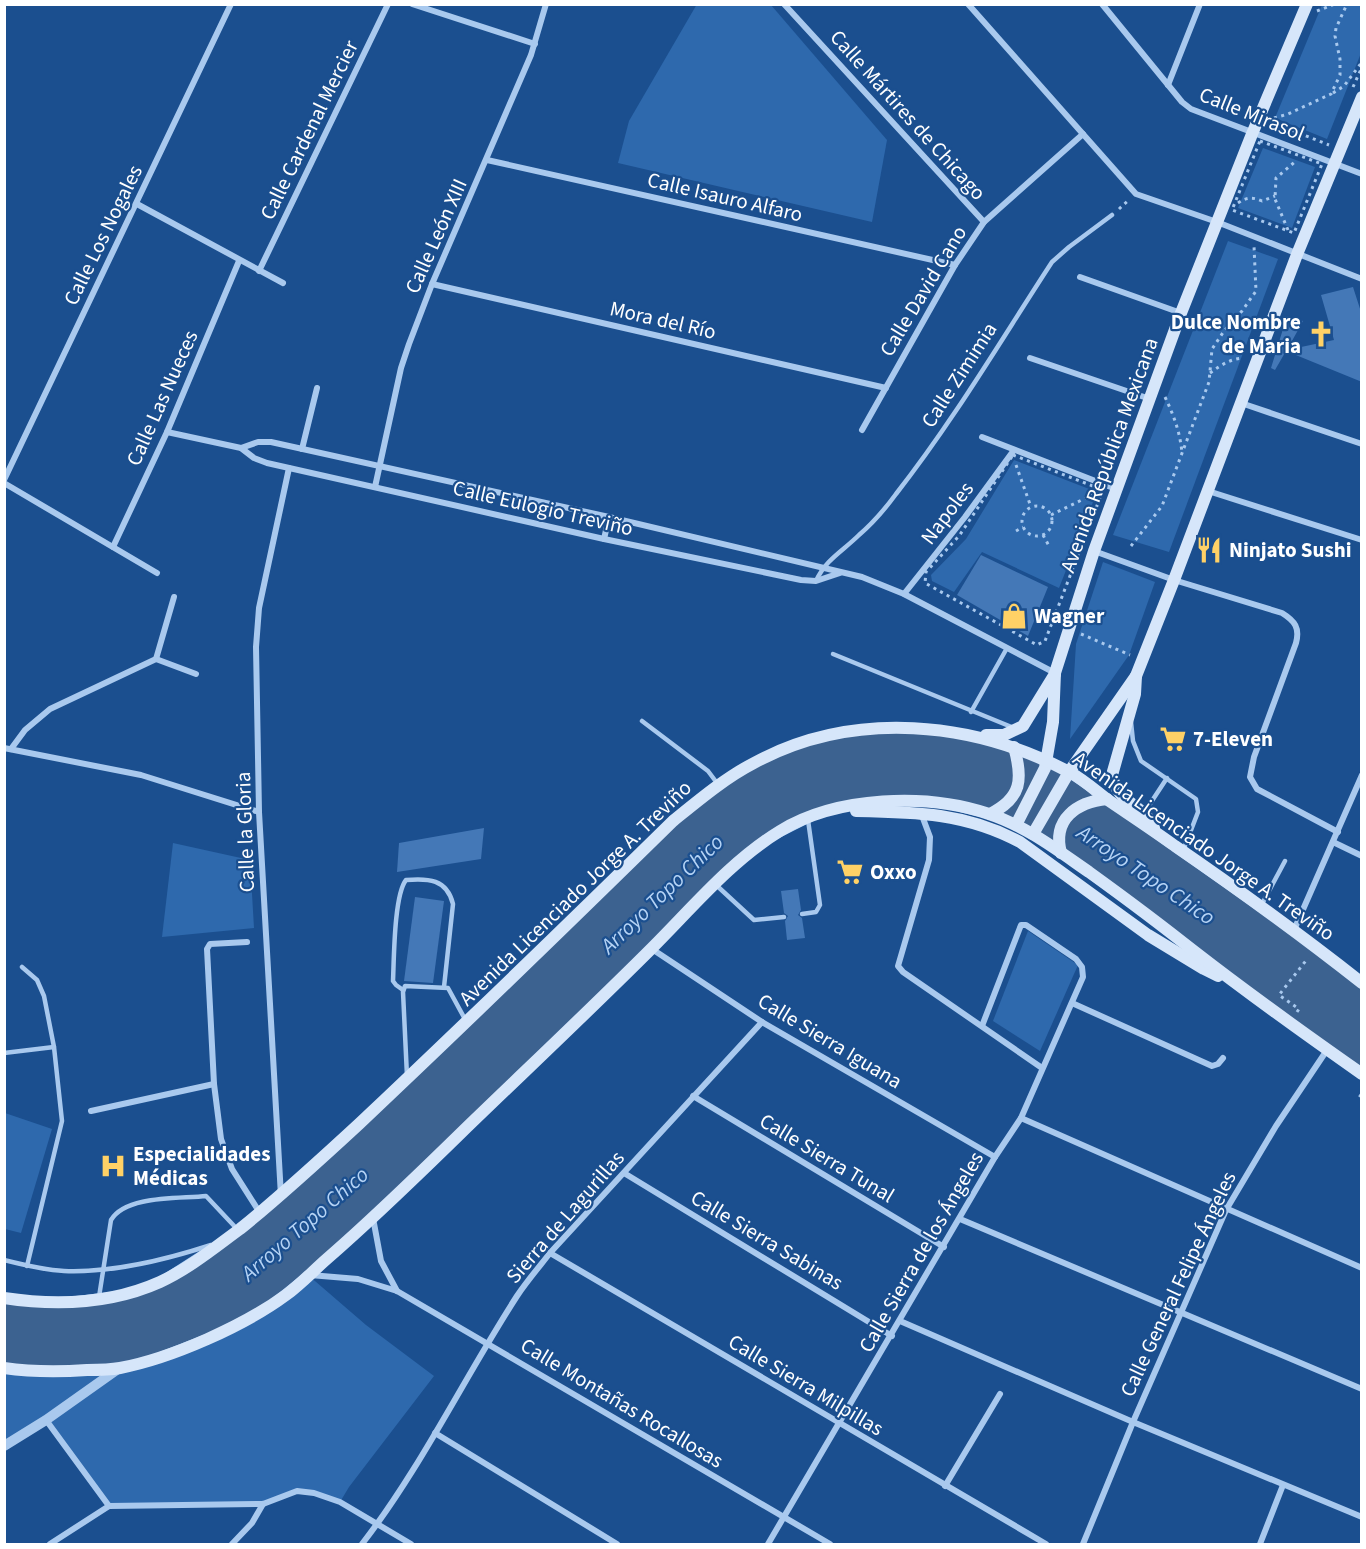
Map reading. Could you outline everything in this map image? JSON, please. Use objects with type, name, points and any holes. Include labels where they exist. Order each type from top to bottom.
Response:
[{"type":"main road","name":"Avenida República Mexicana","points":[[1018,821],[1042,774],[1046,761],[1053,722],[1055,673],[1094,551],[1116,489],[1155,402],[1181,313],[1252,134],[1307,4]]},
{"type":"main road","points":[[1035,830],[1062,784],[1136,676],[1334,163],[1356,96]]},
{"type":"main road","points":[[970,735],[1004,735],[1018,730],[1023,726],[1055,673]]},
{"type":"main road","points":[[1136,676],[1135,694],[1112,775],[1114,786],[1119,794],[1144,813],[1152,822],[1156,832]]},
{"type":"main road","name":"Avenida Licenciado Jorge A. Treviño","points":[[4,1298],[81,1302],[121,1296],[160,1282],[190,1266],[281,1197],[467,1024],[673,821],[719,785],[755,762],[793,745],[854,730],[917,727],[970,735],[1014,747],[1070,772],[1261,906],[1362,983]]},
{"type":"main road","points":[[995,811],[1009,802],[1017,789],[1020,766],[1014,747]]},
{"type":"main road","points":[[1060,848],[1063,825],[1074,808],[1093,800],[1107,799]]},
{"type":"main road","points":[[4,1368],[48,1372],[118,1369],[161,1357],[203,1341],[249,1318],[286,1295],[373,1218],[715,884],[754,850],[781,831],[807,818],[833,810],[877,801],[914,800],[995,811],[1018,821],[1060,848],[1231,980],[1362,1074]]},
{"type":"main road","points":[[833,810],[920,813],[975,822],[1010,837],[1149,935],[1204,969],[1231,980]]},
{"type":"street","name":"Calle Los Nogales","points":[[4,481],[231,4]]},
{"type":"street","name":"Calle Cardenal Mercier","points":[[260,271],[388,4]]},
{"type":"street","points":[[412,4],[536,44]]},
{"type":"street","name":"Calle León XIII","points":[[375,487],[401,368],[432,284],[536,44],[546,4]]},
{"type":"street","name":"Calle Mártires de Chicago","points":[[784,4],[984,222]]},
{"type":"street","points":[[968,4],[1136,194],[1298,252],[1362,279]]},
{"type":"street","name":"Calle Mirasol","points":[[1102,4],[1182,102],[1191,109],[1362,174]]},
{"type":"street","points":[[1168,85],[1200,4]]},
{"type":"street","name":"Calle David Cano","points":[[862,430],[956,265],[984,222],[1083,134]]},
{"type":"street","name":"Calle Isauro Alfaro","points":[[487,160],[956,265]]},
{"type":"street","points":[[136,204],[283,283]]},
{"type":"street","name":"Calle Las Nueces","points":[[113,547],[167,432],[239,261]]},
{"type":"street","points":[[1080,277],[1181,313]]},
{"type":"street","name":"Mora del Río","points":[[432,284],[886,388]]},
{"type":"street","points":[[1030,358],[1155,402]]},
{"type":"street","points":[[302,448],[317,388]]},
{"type":"street","points":[[1240,403],[1362,444]]},
{"type":"street","name":"Calle Eulogio Treviño","points":[[167,432],[241,448],[260,461],[604,539],[801,580],[816,581],[841,573]]},
{"type":"street","points":[[982,437],[1013,452],[1116,489]]},
{"type":"street","name":"Calle Eulogio Treviño","points":[[241,448],[265,441],[302,448],[862,577],[904,594],[1055,673]]},
{"type":"street","name":"Napoles","points":[[904,594],[1013,452]]},
{"type":"street","name":"Calle la Gloria","points":[[281,1197],[259,812],[256,647],[258,621],[289,468]]},
{"type":"street","points":[[4,481],[157,573]]},
{"type":"street","points":[[1208,490],[1362,540]]},
{"type":"street","points":[[604,539],[609,517]]},
{"type":"street","points":[[1094,551],[1174,580],[1282,614],[1295,623],[1298,635],[1296,643],[1254,757],[1250,777],[1257,789],[1338,832]]},
{"type":"street","points":[[156,659],[174,597]]},
{"type":"street","points":[[8,748],[50,709],[156,659],[196,674]]},
{"type":"street","points":[[8,748],[141,775],[259,812]]},
{"type":"street","points":[[1294,930],[1362,776]]},
{"type":"street","points":[[920,813],[930,837],[929,860],[898,966],[903,972],[1042,1068]]},
{"type":"street","points":[[1333,842],[1362,856]]},
{"type":"street","name":"Calle Sierra de los Ángeles","points":[[768,1545],[995,1157],[1021,1119],[1083,977],[1082,967],[1076,959],[1026,925],[1022,925],[982,1026]]},
{"type":"street","points":[[247,942],[207,946],[214,1084],[221,1139],[225,1154],[239,1182],[260,1213]]},
{"type":"street","name":"Calle Sierra Iguana","points":[[651,949],[762,1022],[995,1157]]},
{"type":"street","points":[[1072,1003],[1212,1066],[1218,1064],[1223,1058]]},
{"type":"street","name":"Sierra de Lagurillas","points":[[362,1545],[435,1433],[518,1294],[550,1253],[762,1022]]},
{"type":"street","name":"Calle General Felipe Ángeles","points":[[1083,1545],[1133,1422],[1226,1210],[1276,1126],[1327,1050]]},
{"type":"street","points":[[91,1111],[214,1084]]},
{"type":"street","name":"Calle Sierra Tunal","points":[[693,1096],[944,1247]]},
{"type":"street","points":[[1021,1119],[1362,1268]]},
{"type":"street","name":"Calle Sierra Sabinas","points":[[624,1173],[892,1336]]},
{"type":"street","points":[[373,1218],[381,1261],[397,1291]]},
{"type":"street","points":[[960,1220],[1362,1389]]},
{"type":"street","name":"Calle Sierra Milpillas","points":[[550,1253],[1046,1545]]},
{"type":"street","name":"Calle Montañas Rocallosas","points":[[308,1275],[358,1279],[397,1291],[830,1545]]},
{"type":"street","points":[[900,1321],[1133,1422],[1362,1516]]},
{"type":"street","points":[[4,1446],[46,1420],[118,1369]]},
{"type":"street","points":[[945,1486],[1000,1394]]},
{"type":"street","points":[[46,1420],[109,1506]]},
{"type":"street","points":[[435,1433],[617,1545]]},
{"type":"street","points":[[1260,1545],[1284,1485]]},
{"type":"street","points":[[50,1545],[109,1506],[263,1504],[290,1493],[314,1493],[340,1502],[411,1545]]},
{"type":"street","points":[[232,1545],[252,1523],[263,1504]]},
{"type":"lane","name":"Calle Zimimia","points":[[816,581],[822,567],[886,508],[909,478],[944,430],[1052,262],[1112,215]]},
{"type":"lane","points":[[971,712],[1006,648]]},
{"type":"lane","points":[[833,654],[1018,730]]},
{"type":"lane","points":[[1130,712],[1133,741],[1141,761],[1196,799],[1198,812],[1183,851]]},
{"type":"lane","points":[[642,721],[708,771],[719,785]]},
{"type":"lane","points":[[1144,813],[1167,778]]},
{"type":"lane","points":[[802,914],[816,912],[820,905],[807,818]]},
{"type":"lane","points":[[1261,906],[1285,861]]},
{"type":"lane","points":[[403,990],[393,981],[401,886],[406,880],[418,879],[442,884],[450,893],[453,904],[444,987]]},
{"type":"lane","points":[[715,884],[754,920],[784,917]]},
{"type":"lane","points":[[22,967],[37,980],[44,996],[54,1047],[61,1113],[61,1130],[27,1266]]},
{"type":"lane","points":[[408,1078],[403,990],[406,985],[444,987],[449,990],[467,1024]]},
{"type":"lane","points":[[4,1053],[54,1047]]},
{"type":"lane","points":[[98,1299],[111,1220],[115,1213],[147,1201],[208,1196],[238,1230]]},
{"type":"lane","points":[[4,1260],[62,1271],[103,1269],[162,1259],[225,1241]]},
{"type":"path","points":[[1317,4],[1313,13],[1335,4]]},
{"type":"path","points":[[1331,94],[1340,75],[1336,28],[1347,4]]},
{"type":"path","points":[[1334,136],[1330,146],[1267,120],[1288,114],[1331,94],[1344,86],[1362,62]]},
{"type":"path","points":[[1356,96],[1362,67]]},
{"type":"path","points":[[1260,141],[1322,164],[1294,233],[1232,210],[1234,207],[1260,141]]},
{"type":"path","points":[[1288,231],[1275,196],[1276,178],[1300,156]]},
{"type":"path","points":[[1112,215],[1136,194]]},
{"type":"path","points":[[1234,207],[1245,199],[1254,198],[1262,201],[1275,196]]},
{"type":"path","points":[[1131,546],[1162,506],[1209,381],[1212,349],[1256,291],[1254,244],[1264,248]]},
{"type":"path","points":[[1210,373],[1223,363],[1236,358],[1246,358]]},
{"type":"path","points":[[1155,402],[1163,393],[1176,422],[1182,455]]},
{"type":"path","points":[[1013,452],[959,536],[926,572],[925,583],[1036,645],[1045,641],[1103,490]]},
{"type":"path","points":[[1013,452],[1103,490]]},
{"type":"path","points":[[1013,452],[1031,507]]},
{"type":"path","points":[[1051,515],[1103,490]]},
{"type":"path","points":[[1040,506],[1051,515],[1052,525],[1043,535],[1034,536],[1023,527],[1022,518],[1031,507],[1040,506]]},
{"type":"path","points":[[1016,531],[1023,527]]},
{"type":"path","points":[[1043,535],[1049,546]]},
{"type":"path","points":[[1123,543],[1141,549]]},
{"type":"path","points":[[1074,631],[1134,657]]},
{"type":"path","points":[[1299,1009],[1279,995],[1310,955]]},
{"type":"shaded area","points":[[697,4],[771,5],[887,140],[872,222],[618,163],[629,121]]},
{"type":"shaded area","points":[[1322,5],[1362,5],[1361,53],[1327,139],[1275,118]]},
{"type":"shaded area","points":[[1263,148],[1315,167],[1292,228],[1238,208]]},
{"type":"shaded area","points":[[1228,241],[1278,259],[1169,552],[1113,535]]},
{"type":"shaded area","points":[[1014,460],[1097,492],[1059,588],[982,552],[954,592],[932,581],[931,575],[966,539]]},
{"type":"shaded area","points":[[1103,562],[1155,582],[1129,655],[1070,739],[1076,644]]},
{"type":"shaded area","points":[[173,843],[250,860],[254,928],[162,937]]},
{"type":"shaded area","points":[[1028,931],[1078,965],[1040,1051],[993,1021]]},
{"type":"shaded area","points":[[5,1113],[52,1129],[21,1233],[5,1229]]},
{"type":"shaded area","points":[[308,1275],[366,1325],[434,1376],[340,1502],[305,1491],[263,1504],[109,1506],[46,1421],[5,1446],[5,1368]]},
{"type":"water","name":"Arroyo Topo Chico","points":[[945,731],[1046,761],[1361,983],[1361,1074],[1016,825],[914,800],[833,810],[754,850],[373,1218],[249,1318],[118,1369],[5,1368],[4,1298],[31,1302],[142,1289],[260,1213],[673,821],[742,770],[835,734]]},
{"type":"building","points":[[1353,287],[1362,315],[1362,382],[1286,351],[1275,370],[1271,368],[1287,316],[1303,321],[1287,350],[1334,340],[1321,295]]},
{"type":"building","name":"Wagner","points":[[981,555],[1048,587],[1028,636],[957,595]]},
{"type":"building","points":[[484,828],[481,859],[397,872],[399,843]]},
{"type":"building","points":[[798,889],[801,910],[798,915],[802,918],[805,938],[787,940],[785,921],[788,916],[784,913],[781,891]]},
{"type":"building","points":[[415,897],[444,901],[433,983],[404,981]]},
{"type":"place","name":"Dulce Nombre de Maria","points":[[1321,334]]},
{"type":"place","name":"Ninjato Sushi","points":[[1209,550]]},
{"type":"place","name":"Wagner","points":[[1014,616]]},
{"type":"place","name":"7-Eleven","points":[[1173,739]]},
{"type":"place","name":"Oxxo","points":[[850,872]]},
{"type":"place","name":"Especialidades Médicas","points":[[113,1166]]}]
